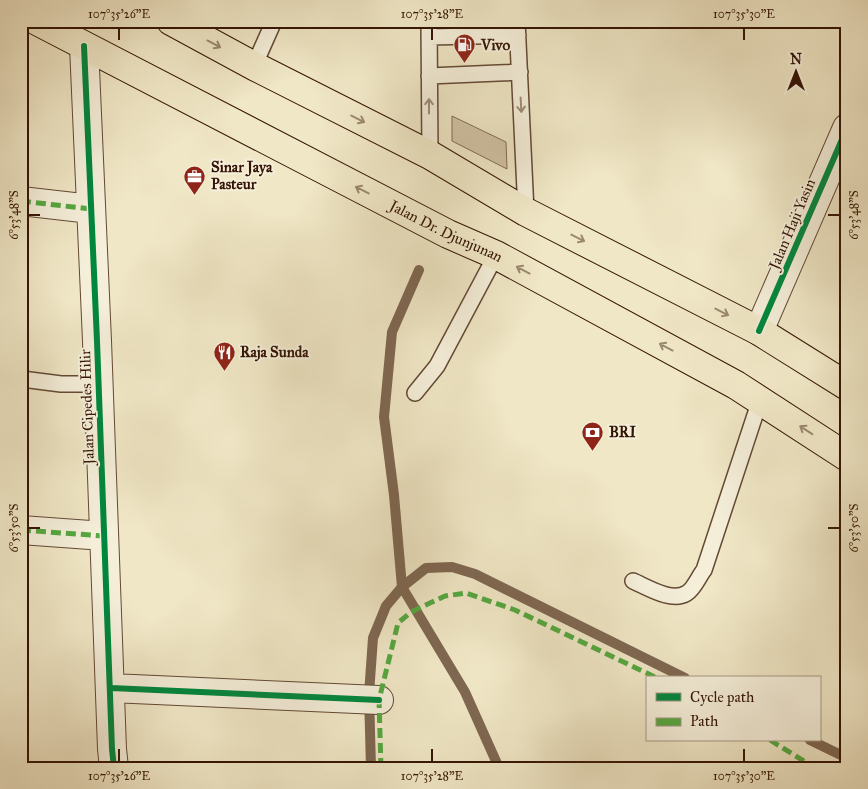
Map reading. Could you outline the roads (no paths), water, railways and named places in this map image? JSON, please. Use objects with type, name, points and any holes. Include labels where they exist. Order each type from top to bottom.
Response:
[{"type":"highway","name":"Jalan Dr. Djunjunan","points":[[37,21],[448,234],[496,255],[736,385],[847,457]]},
{"type":"highway","points":[[171,21],[254,66],[430,155],[526,212],[759,331],[847,386]]},
{"type":"street","name":"Jalan Cipedes Hilir","points":[[84,46],[114,768]]},
{"type":"street","name":"Jalan Haji Yasin","points":[[759,331],[847,128]]},
{"type":"street","points":[[21,201],[91,209]]},
{"type":"street","points":[[21,530],[104,536]]},
{"type":"street","points":[[111,688],[370,699]]},
{"type":"lane","points":[[254,66],[274,21]]},
{"type":"lane","points":[[430,155],[429,29],[517,28],[526,212]]},
{"type":"lane","points":[[429,76],[520,72]]},
{"type":"lane","points":[[415,393],[437,366],[496,255]]},
{"type":"lane","points":[[22,379],[52,384],[99,384]]},
{"type":"lane","points":[[633,581],[666,594],[677,596],[688,593],[704,570],[760,400]]},
{"type":"waterway","points":[[419,270],[392,332],[384,417],[394,495],[402,587],[465,692],[499,768]]},
{"type":"waterway","points":[[371,768],[369,694],[373,638],[386,606],[402,587],[426,568],[452,567],[475,574],[681,676]]},
{"type":"waterway","points":[[814,742],[847,758]]},
{"type":"place","name":"Vivo","points":[[465,64]]},
{"type":"place","name":"Sinar Jaya Pasteur","points":[[195,195]]},
{"type":"place","name":"Raja Sunda","points":[[224,371]]},
{"type":"place","name":"BRI","points":[[593,451]]}]
